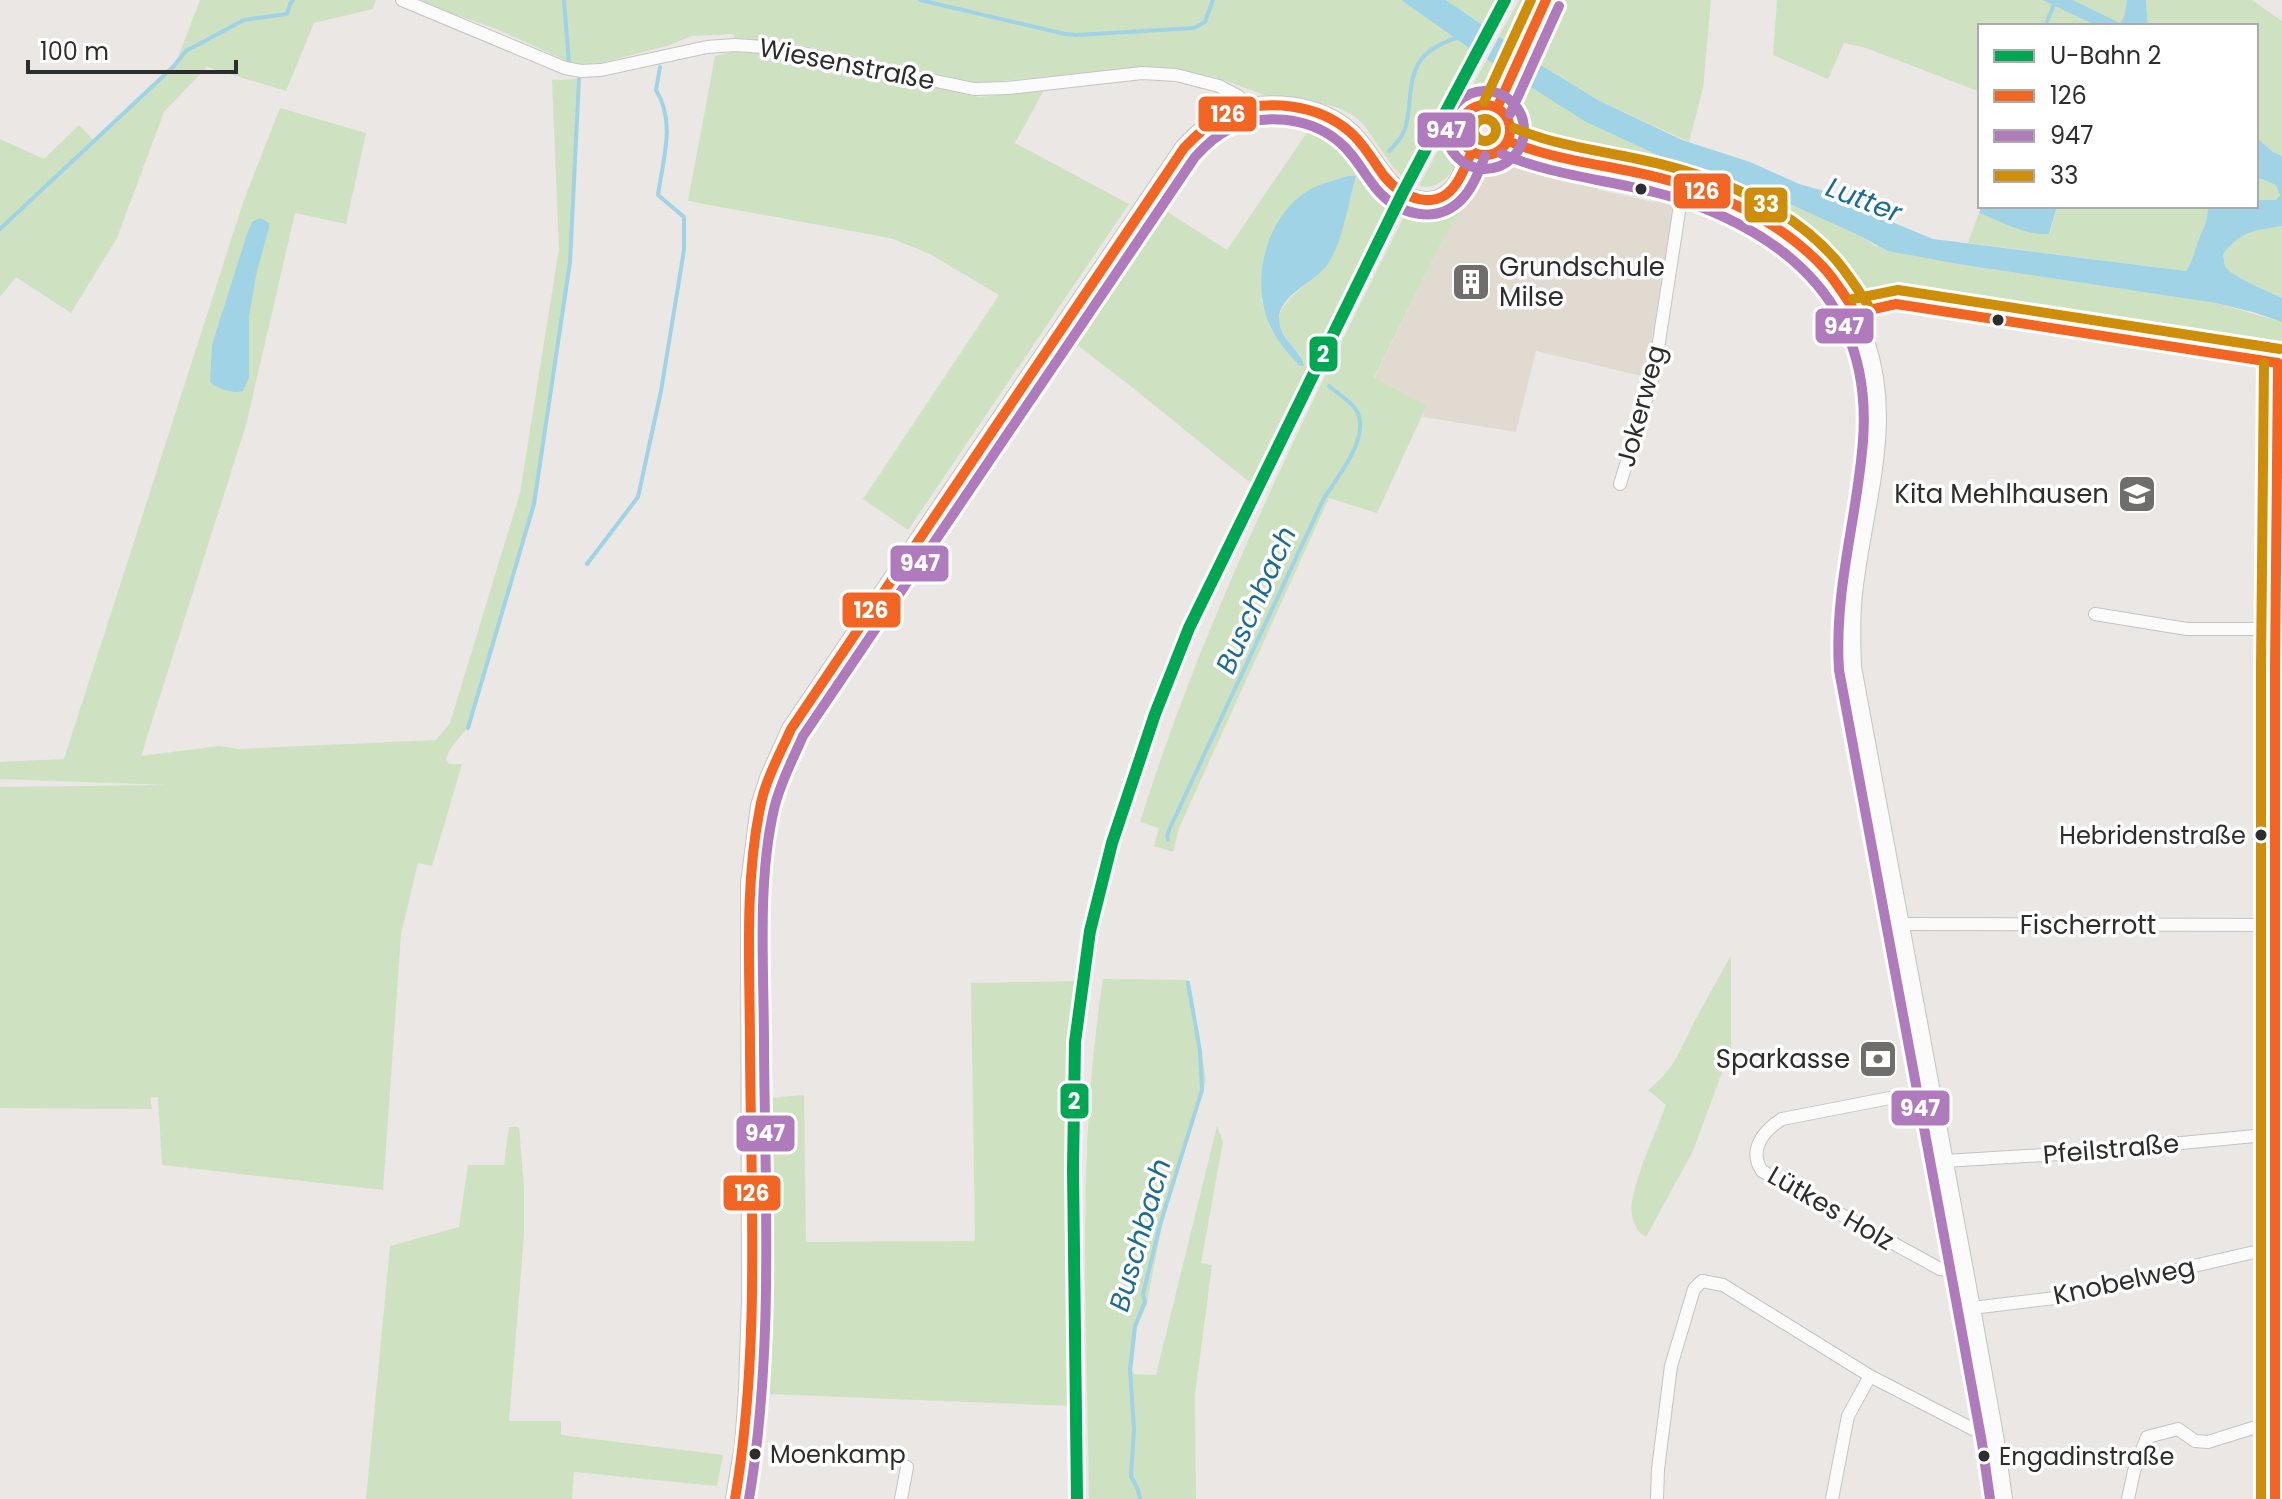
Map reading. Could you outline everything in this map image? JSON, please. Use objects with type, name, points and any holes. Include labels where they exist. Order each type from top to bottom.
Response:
[{"type":"main road","points":[[1501,100],[1473,108],[1466,114],[1460,131],[1465,146],[1472,151],[1482,155],[1495,153],[1508,141],[1508,119],[1501,100],[1546,0]]},
{"type":"main road","points":[[735,1499],[744,1446],[751,1300],[750,883],[760,806],[791,729],[1184,148],[1213,122],[1229,113],[1249,108],[1315,111],[1352,133],[1397,190],[1413,199],[1430,201],[1450,193],[1472,151]]},
{"type":"street","name":"Wiesenstraße","points":[[402,0],[565,68],[581,71],[601,70],[707,47],[735,45],[779,48],[974,89],[1142,73],[1176,75],[1219,86],[1238,96],[1249,108]]},
{"type":"street","points":[[1508,141],[1546,156],[1639,173],[1741,208],[1787,235],[1823,266],[1856,313],[1870,354],[1878,420],[1853,598],[1853,667],[1972,1308],[2004,1499]]},
{"type":"street","name":"Jokerweg","points":[[1620,484],[1654,374],[1683,186]]},
{"type":"street","points":[[1856,313],[1896,304],[2280,363],[2276,629],[2279,670],[2275,1499]]},
{"type":"street","points":[[2095,614],[2187,629],[2276,629]]},
{"type":"street","name":"Fischerrott","points":[[1900,924],[2276,925]]},
{"type":"street","name":"Lütkes Holz","points":[[1931,1090],[1782,1119],[1768,1129],[1756,1152],[1755,1161],[1762,1171],[1940,1269],[1965,1272]]},
{"type":"street","name":"Pfeilstraße","points":[[1945,1161],[2076,1153],[2276,1134]]},
{"type":"street","name":"Knobelweg","points":[[1972,1308],[2055,1298],[2276,1247]]},
{"type":"street","points":[[1657,1499],[1671,1366],[1694,1289],[1702,1281],[1723,1285],[1870,1376],[1996,1441]]},
{"type":"street","points":[[1832,1499],[1848,1416],[1870,1376]]},
{"type":"street","points":[[2128,1499],[2134,1471],[2147,1437],[2178,1429],[2195,1441],[2208,1442],[2277,1429]]},
{"type":"street","points":[[901,1499],[907,1467]]},
{"type":"shaded area","points":[[1502,164],[1526,171],[1538,170],[1581,178],[1599,190],[1654,202],[1669,195],[1675,196],[1646,377],[1536,351],[1516,432],[1423,417],[1426,405],[1374,379],[1442,241],[1488,169]]},
{"type":"green space","points":[[200,0],[376,0],[373,9],[314,23],[286,91],[207,67],[164,112],[117,238],[71,313],[16,277],[0,297],[0,139],[44,159],[79,125],[95,142],[174,68]]},
{"type":"green space","points":[[421,0],[1401,0],[1472,50],[1405,179],[1354,116],[1339,108],[1297,97],[1270,97],[1215,77],[1158,67],[979,83],[782,41],[735,39],[733,34],[691,36],[670,45],[589,66],[569,62]]},
{"type":"green space","points":[[1446,0],[1499,0],[1485,27]]},
{"type":"green space","points":[[1519,0],[1532,0],[1511,45],[1499,36]]},
{"type":"green space","points":[[1561,0],[1711,0],[1703,88],[1689,142],[1598,100],[1534,61]]},
{"type":"green space","points":[[1777,0],[2042,0],[2093,24],[1978,24],[1978,91],[1866,48],[1844,43],[1828,79],[1773,55]]},
{"type":"green space","points":[[2073,0],[2127,0],[2120,23]]},
{"type":"green space","points":[[2146,0],[2252,0],[2282,21],[2282,156],[2258,139],[2258,24],[2148,24]]},
{"type":"green space","points":[[736,51],[777,53],[979,97],[1044,90],[1015,143],[1129,204],[908,530],[863,499],[999,295],[928,253],[890,238],[688,201],[715,56]]},
{"type":"green space","points":[[1487,59],[1501,68],[1488,95],[1467,106],[1458,116],[1456,163],[1442,182],[1419,186]]},
{"type":"green space","points":[[578,79],[569,262],[533,503],[467,728],[447,756],[449,764],[462,764],[432,866],[418,863],[401,934],[383,1190],[162,1165],[158,1097],[150,1098],[152,1109],[0,1108],[0,787],[169,785],[0,779],[0,762],[64,759],[244,200],[280,108],[366,133],[346,224],[295,213],[246,425],[141,756],[219,746],[239,749],[436,740],[450,723],[520,493],[559,249],[552,80]]},
{"type":"green space","points":[[1524,82],[1586,122],[1666,159],[1761,191],[1876,246],[1964,265],[2216,303],[2282,322],[2282,352],[1893,290],[1881,293],[1866,288],[1813,231],[1790,222],[1739,193],[1712,181],[1653,164],[1550,141],[1524,128],[1516,104]]},
{"type":"green space","points":[[1310,128],[1323,133],[1346,151],[1389,211],[1253,485],[1072,341],[1097,316],[1166,211],[1227,250]],"holes":[[[1356,176],[1340,235],[1327,265],[1282,310],[1280,326],[1302,357],[1288,353],[1270,328],[1261,299]]]},
{"type":"green space","points":[[1182,166],[1173,186],[1087,316],[1076,326],[1072,322]]},
{"type":"green space","points":[[2258,178],[2276,185],[2280,195],[2276,200],[2258,200]]},
{"type":"green space","points":[[1464,207],[1442,241],[1374,378],[1427,405],[1377,513],[1329,498],[1179,828],[1173,852],[1154,846],[1159,828],[1140,822],[1166,744],[1226,591],[1330,366],[1403,218],[1435,220]]},
{"type":"green space","points":[[2056,208],[2208,208],[2205,224],[2186,271],[1968,243],[1979,213],[2019,229],[2050,233]]},
{"type":"green space","points":[[2282,226],[2282,298],[2228,270],[2223,253],[2243,236]]},
{"type":"green space","points":[[1731,955],[1731,1048],[1693,1151],[1646,1237],[1635,1226],[1632,1216],[1634,1192],[1666,1105],[1648,1090],[1676,1059]]},
{"type":"green space","points":[[1103,979],[1189,980],[1206,1080],[1162,1225],[1147,1303],[1137,1327],[1134,1374],[1156,1375],[1217,1126],[1223,1142],[1201,1263],[1212,1265],[1195,1395],[1196,1499],[1089,1499],[1086,1173],[1089,1108]]},
{"type":"green space","points":[[1077,981],[1068,1140],[1070,1406],[770,1394],[771,1098],[804,1095],[806,1242],[975,1241],[971,983]]},
{"type":"green space","points":[[509,1127],[519,1127],[524,1235],[509,1421],[561,1421],[561,1435],[723,1455],[717,1486],[574,1472],[572,1499],[366,1499],[390,1246],[459,1227],[468,1165],[504,1165]]},
{"type":"water","points":[[1401,0],[1446,0],[1598,100],[1682,140],[1824,191],[1933,239],[2186,271],[2205,224],[2208,208],[2258,208],[2258,200],[2276,200],[2280,195],[2276,185],[2258,178],[2258,139],[2282,156],[2282,226],[2243,236],[2223,254],[2228,270],[2282,298],[2282,322],[2216,303],[1888,251],[1761,191],[1666,159],[1586,122],[1472,50]]},
{"type":"water","points":[[2042,0],[2073,0],[2120,23],[2127,0],[2146,0],[2148,24],[2093,24]]},
{"type":"water","points":[[1347,176],[1356,176],[1344,225],[1330,261],[1284,303],[1279,318],[1282,332],[1302,360],[1304,366],[1300,366],[1276,337],[1264,309],[1261,290],[1265,253],[1280,218],[1292,204],[1310,189]]},
{"type":"water","points":[[1981,208],[2056,208],[2049,234],[2031,233],[1979,213]]},
{"type":"water","points":[[260,218],[269,223],[269,228],[249,316],[249,378],[243,391],[230,391],[210,382],[212,345],[247,234],[252,222]]},
{"type":"pier","points":[[1487,23],[1501,33],[1485,63],[1470,53]]},
{"type":"waterway","points":[[0,229],[173,67],[186,51],[244,20],[287,14],[293,0]]},
{"type":"waterway","points":[[564,0],[569,63]]},
{"type":"waterway","points":[[920,0],[1077,35],[1194,28],[1205,22],[1213,0]]},
{"type":"waterway","points":[[2046,24],[2056,0]]},
{"type":"waterway","name":"Buschbach","points":[[1389,151],[1405,130],[1415,70],[1426,54],[1459,37]]},
{"type":"waterway","points":[[587,564],[638,497],[661,391],[684,250],[684,217],[658,195],[667,128],[662,102],[656,90],[660,67]]},
{"type":"waterway","points":[[468,728],[534,504],[570,262],[579,79]]},
{"type":"waterway","name":"Buschbach","points":[[1168,840],[1170,828],[1323,500],[1357,442],[1360,429],[1354,407],[1329,386]]},
{"type":"waterway","name":"Buschbach","points":[[1140,1499],[1131,1476],[1134,1429],[1130,1370],[1135,1326],[1145,1302],[1143,1294],[1160,1225],[1202,1090],[1200,1051],[1188,983]]},
{"type":"metro line","name":"2","points":[[1077,1499],[1073,1169],[1075,1042],[1090,931],[1112,843],[1155,714],[1189,628],[1402,194],[1505,0]]},
{"type":"transit line","name":"33","points":[[1484,102],[1531,0]]},
{"type":"transit line","name":"126","points":[[1497,108],[1546,0]]},
{"type":"transit line","name":"947","points":[[1510,114],[1559,6]]},
{"type":"transit line","name":"947","points":[[1485,91],[1500,94],[1517,108],[1524,130],[1521,145],[1507,162],[1485,169],[1470,166],[1453,152],[1446,130],[1449,115],[1463,98],[1485,91]]},
{"type":"transit line","name":"126","points":[[1485,105],[1503,112],[1510,130],[1503,148],[1485,155],[1467,148],[1460,130],[1467,112],[1485,105]]},
{"type":"transit line","name":"126","points":[[735,1499],[743,1444],[751,1332],[749,959],[752,868],[762,798],[791,729],[1184,148],[1204,129],[1228,114],[1259,106],[1291,106],[1323,115],[1350,132],[1391,184],[1409,196],[1429,200],[1448,193],[1456,184],[1472,151]]},
{"type":"transit line","name":"947","points":[[749,1499],[757,1443],[765,1330],[765,866],[777,799],[803,736],[1195,157],[1210,142],[1241,124],[1270,119],[1299,122],[1338,141],[1380,193],[1399,207],[1420,214],[1442,212],[1462,199],[1473,184],[1485,156]]},
{"type":"transit line","name":"33","points":[[1485,119],[1493,122],[1496,130],[1493,138],[1485,141],[1477,138],[1474,130],[1477,122],[1485,119]]},
{"type":"transit line","name":"33","points":[[1514,128],[1559,143],[1665,165],[1745,194],[1794,222],[1816,240],[1840,265],[1868,305]]},
{"type":"transit line","name":"126","points":[[1508,141],[1555,156],[1686,185],[1736,205],[1761,218],[1805,249],[1828,273],[1856,313]]},
{"type":"transit line","name":"947","points":[[1502,154],[1551,170],[1677,198],[1739,224],[1802,268],[1826,295],[1844,326],[1857,360],[1863,399],[1863,441],[1843,582],[1839,670],[1990,1499]]},
{"type":"transit line","name":"33","points":[[1853,299],[1898,290],[2280,349]]},
{"type":"transit line","name":"126","points":[[1856,313],[1896,304],[2278,363]]},
{"type":"transit line","name":"33","points":[[2261,1499],[2264,363]]},
{"type":"transit line","name":"126","points":[[2275,1499],[2278,363]]},
{"type":"place","name":"Grundschule Milse","points":[[1471,282]]},
{"type":"place","name":"Kita Mehlhausen","points":[[2137,494]]},
{"type":"place","name":"Hebridenstraße","points":[[2261,835]]},
{"type":"place","name":"Sparkasse","points":[[1878,1059]]},
{"type":"place","name":"Moenkamp","points":[[755,1454]]},
{"type":"place","name":"Engadinstraße","points":[[1984,1456]]},
{"type":"water label","name":"Lutter","points":[[1864,200]]}]
